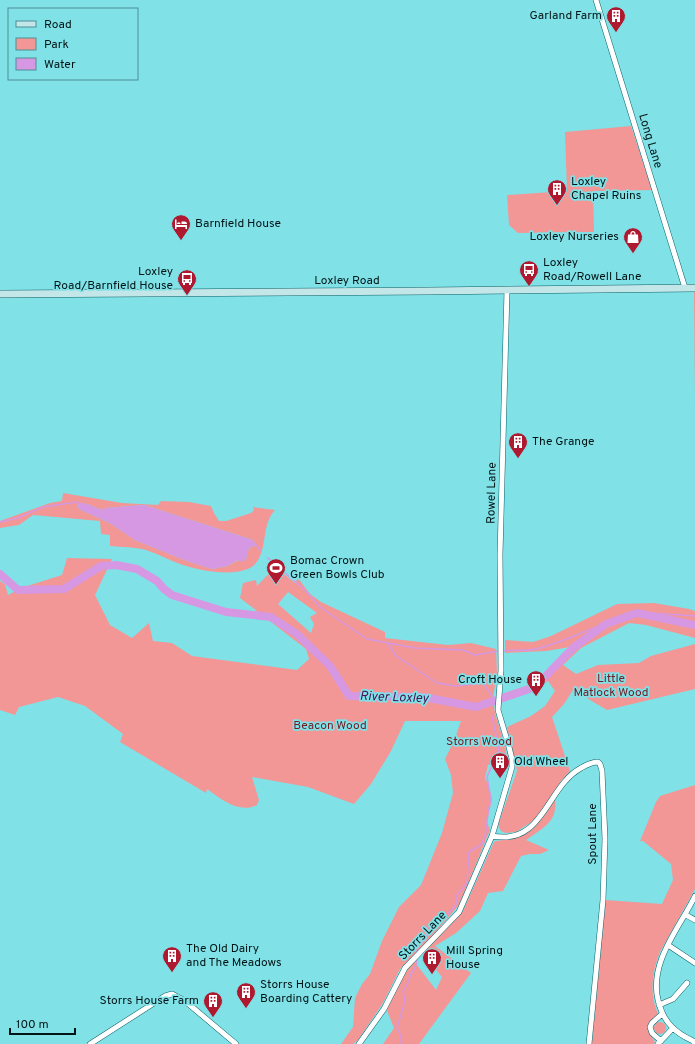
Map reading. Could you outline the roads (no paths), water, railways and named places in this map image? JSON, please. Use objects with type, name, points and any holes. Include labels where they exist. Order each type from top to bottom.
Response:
[{"type":"main road","name":"Loxley Road","points":[[0,294],[695,288]]},
{"type":"street","name":"Long Lane","points":[[596,0],[685,288]]},
{"type":"street","name":"Rowel Lane","points":[[492,836],[512,768],[512,759],[497,704],[500,684],[500,555],[507,290]]},
{"type":"street","name":"Spout Lane","points":[[492,836],[501,838],[510,837],[524,831],[541,817],[569,776],[590,763],[598,762],[600,764],[602,771],[605,839],[603,891],[589,1044]]},
{"type":"street","name":"Storrs Lane","points":[[360,1044],[384,1009],[405,968],[459,912],[492,836]]},
{"type":"street","points":[[694,1043],[673,1028],[662,1014],[657,995],[657,976],[660,962],[668,945],[686,915],[695,896]]},
{"type":"street","points":[[686,915],[695,920]]},
{"type":"street","points":[[668,945],[695,963]]},
{"type":"street","points":[[659,1005],[672,1000],[687,983]]},
{"type":"street","points":[[90,1044],[165,996],[172,994],[190,1005],[236,1044]]},
{"type":"street","points":[[662,1014],[652,1023],[650,1027],[652,1033],[660,1042],[673,1028]]},
{"type":"water","points":[[77,502],[102,510],[106,508],[144,505],[253,540],[256,545],[249,548],[246,559],[243,562],[238,560],[227,566],[212,569],[187,561],[135,540],[110,523],[79,509]]},
{"type":"waterway","points":[[0,522],[18,518],[43,507],[77,502]]},
{"type":"waterway","points":[[256,545],[260,550]]},
{"type":"waterway","points":[[268,558],[307,592],[320,607],[367,639],[415,648],[463,650],[475,655],[499,651]]},
{"type":"waterway","name":"River Loxley","points":[[0,574],[18,590],[64,589],[101,566],[116,565],[137,569],[157,581],[172,595],[226,612],[271,617],[297,634],[330,666],[349,696],[423,697],[476,707],[535,687],[574,647],[606,624],[637,613],[695,625]]},
{"type":"waterway","points":[[646,615],[649,613],[695,616]]},
{"type":"waterway","points":[[502,651],[535,649],[557,643],[606,624]]},
{"type":"waterway","points":[[388,643],[395,655],[437,683],[456,686],[483,683],[495,700]]},
{"type":"waterway","points":[[417,953],[417,948],[427,936],[427,927],[439,923],[456,905],[457,895],[467,883],[469,852],[482,844],[486,831],[488,811],[491,800],[487,777],[499,750],[492,716]]},
{"type":"waterway","points":[[401,1044],[401,1036],[397,1028],[405,1001],[403,991],[416,967],[417,958]]},
{"type":"place","name":"Garland Farm","points":[[616,33]]},
{"type":"place","name":"Loxley Chapel Ruins","points":[[557,206]]},
{"type":"place","name":"Barnfield House","points":[[181,241]]},
{"type":"place","name":"Loxley Nurseries","points":[[633,254]]},
{"type":"place","name":"Loxley Road/Rowell Lane","points":[[529,287]]},
{"type":"place","name":"Loxley Road/Barnfield House","points":[[187,296]]},
{"type":"place","name":"The Grange","points":[[518,459]]},
{"type":"place","name":"Bomac Crown Green Bowls Club","points":[[276,585]]},
{"type":"place","name":"Croft House","points":[[536,697]]},
{"type":"place","name":"Old Wheel","points":[[500,779]]},
{"type":"place","name":"The Old Dairy and The Meadows","points":[[172,973]]},
{"type":"place","name":"Mill Spring House","points":[[432,975]]},
{"type":"place","name":"Storrs House Boarding Cattery","points":[[246,1009]]},
{"type":"place","name":"Storrs House Farm","points":[[213,1018]]},
{"type":"park label","name":"Little Matlock Wood","points":[[611,686]]},
{"type":"park label","name":"Beacon Wood","points":[[330,726]]},
{"type":"park label","name":"Storrs Wood","points":[[479,742]]}]
